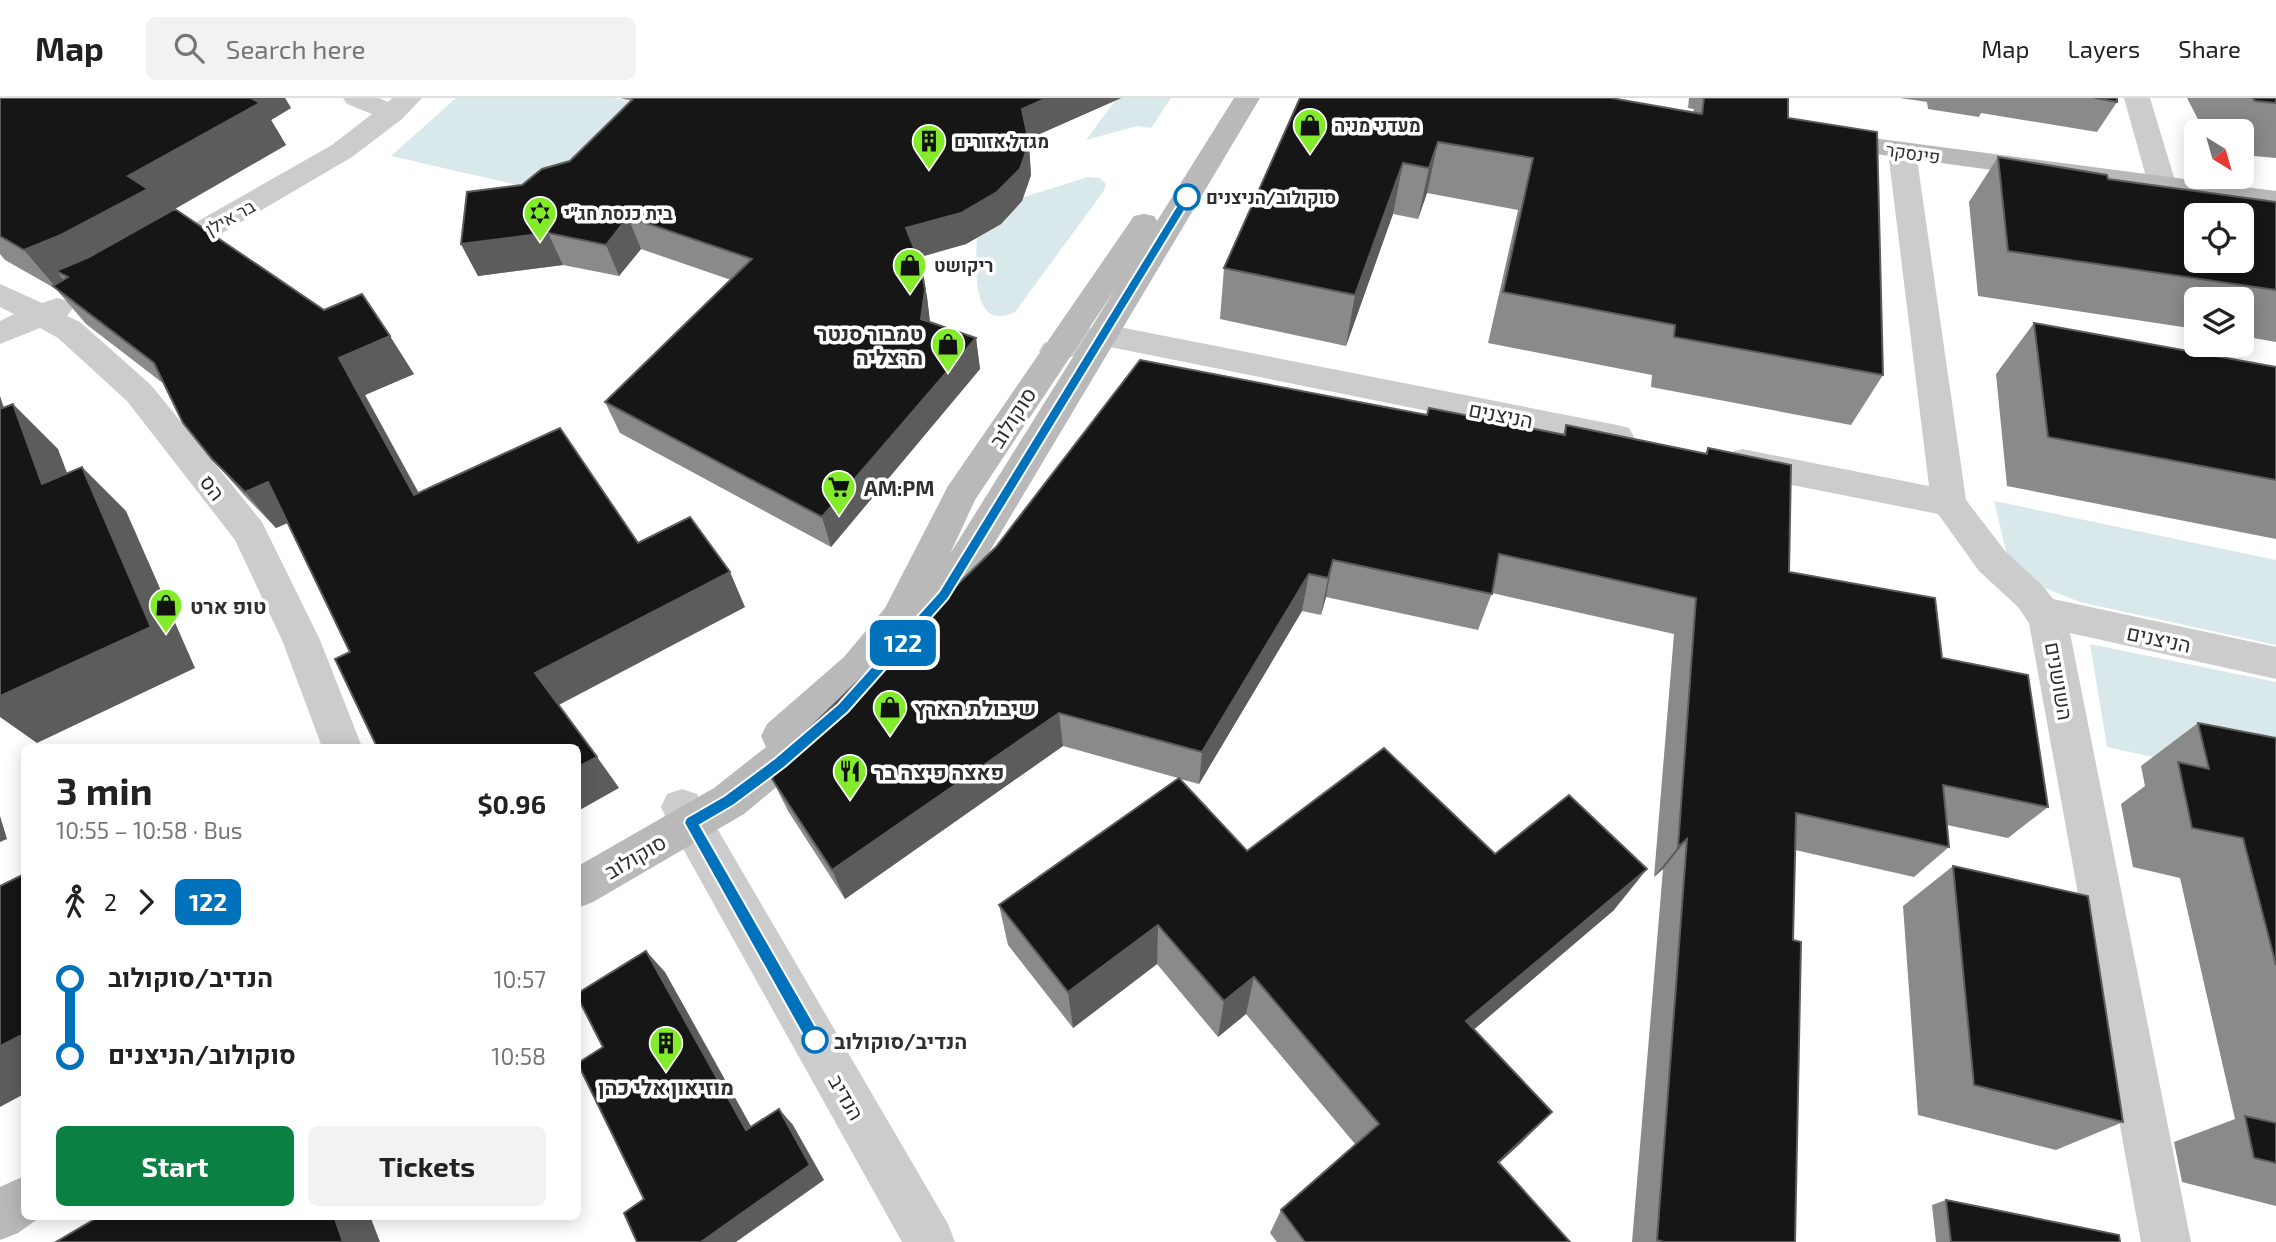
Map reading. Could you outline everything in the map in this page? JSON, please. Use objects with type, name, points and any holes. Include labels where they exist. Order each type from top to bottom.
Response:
[{"type":"street","points":[[356,98],[400,106]]},
{"type":"street","name":"סוקולוב","points":[[581,886],[687,815],[720,784],[754,759],[858,668],[898,620],[960,495],[1055,351],[1231,98]]},
{"type":"street","name":"סוקולוב","points":[[581,864],[687,815],[729,801],[843,708],[944,596],[1034,444],[1104,335],[1247,98]]},
{"type":"street","points":[[2137,98],[2162,184]]},
{"type":"street","name":"בר אילן","points":[[131,272],[342,151],[400,106]]},
{"type":"street","name":"פינסקר","points":[[1808,137],[1902,152],[2276,200]]},
{"type":"street","name":"השושנים","points":[[1902,152],[1949,503],[1992,561],[2031,597],[2048,630],[2166,1242]]},
{"type":"street","name":"הס","points":[[0,294],[69,330],[139,393],[249,532],[301,640],[341,744]]},
{"type":"street","points":[[0,333],[86,295]]},
{"type":"street","name":"הניצנים","points":[[1055,351],[1104,335],[1649,443]]},
{"type":"street","points":[[1717,457],[1949,503]]},
{"type":"street","name":"הניצנים","points":[[2048,630],[2276,663]]},
{"type":"street","name":"הנדיב","points":[[687,815],[930,1242]]},
{"type":"street","points":[[0,1192],[21,1180]]},
{"type":"street","points":[[0,1215],[21,1203]]},
{"type":"shaded area","points":[[456,98],[615,98],[653,106],[565,196],[391,156]]},
{"type":"shaded area","points":[[1117,98],[1171,98],[1151,128],[1137,126],[1086,140]]},
{"type":"shaded area","points":[[1088,177],[1100,178],[1106,184],[1103,192],[1015,312],[1000,316],[990,313],[983,305],[979,293],[977,238],[1001,224],[1024,197]]},
{"type":"shaded area","points":[[1994,501],[2276,560],[2276,645],[2080,602],[2047,589],[2017,567],[2007,556]]},
{"type":"shaded area","points":[[2090,644],[2276,682],[2276,784],[2107,747]]},
{"type":"building","points":[[0,98],[251,98],[260,103],[128,176],[148,189],[61,235],[24,250],[0,236]]},
{"type":"building","points":[[634,98],[1047,98],[1022,109],[1029,143],[1020,169],[997,192],[961,213],[906,228],[921,265],[925,290],[921,319],[976,338],[822,517],[605,402],[752,259],[628,217],[606,245],[548,233],[461,244],[467,192],[522,185],[542,169],[570,161]]},
{"type":"building","points":[[1300,98],[1611,98],[1702,114],[1704,98],[1788,98],[1788,118],[1877,132],[1883,375],[1674,337],[1675,325],[1503,292],[1533,158],[1438,142],[1429,168],[1403,163],[1355,295],[1224,268]]},
{"type":"building","points":[[2095,98],[2117,98],[2117,102]]},
{"type":"building","points":[[2253,98],[2276,98],[2276,103],[2255,101]]},
{"type":"building","points":[[1998,157],[2107,175],[2108,179],[2276,202],[2276,290],[2008,251]]},
{"type":"building","points":[[175,209],[324,310],[362,294],[390,336],[339,358],[414,495],[560,428],[638,543],[690,517],[730,572],[535,673],[597,757],[581,765],[581,744],[376,744],[335,659],[350,652],[268,482],[245,492],[212,459],[183,423],[154,363],[53,286],[68,277],[56,271],[89,257]]},
{"type":"building","points":[[2034,323],[2184,350],[2184,357],[2221,357],[2276,367],[2276,480],[2048,437]]},
{"type":"building","points":[[1140,360],[1427,415],[1429,408],[1565,435],[1566,425],[1707,454],[1708,448],[1791,465],[1789,572],[1935,598],[1942,658],[2028,675],[2048,807],[1943,785],[1949,847],[1796,813],[1793,940],[1801,942],[1795,1242],[1657,1240],[1687,839],[1678,847],[1696,598],[1499,554],[1492,594],[1333,560],[1328,578],[1309,574],[1202,752],[1059,713],[832,870],[772,779],[782,755],[996,547]]},
{"type":"building","points":[[13,404],[42,484],[82,467],[151,627],[0,696],[0,409]]},
{"type":"building","points":[[2198,723],[2276,738],[2276,965],[2243,838],[2192,828],[2178,762],[2209,769]]},
{"type":"building","points":[[1384,748],[1495,854],[1569,795],[1647,869],[1466,1021],[1552,1112],[1498,1162],[1570,1242],[1305,1242],[1281,1210],[1379,1124],[1254,977],[1224,1001],[1158,925],[1068,992],[999,905],[1179,778],[1247,851]]},
{"type":"building","points":[[1953,866],[2088,896],[2123,1122],[1974,1085]]},
{"type":"building","points":[[21,876],[21,1036],[0,1046],[0,886]]},
{"type":"building","points":[[646,951],[746,1130],[779,1109],[810,1165],[701,1242],[637,1242],[624,1213],[644,1199],[581,1070],[581,1061],[603,1047],[581,1004],[581,991]]},
{"type":"building","points":[[2245,1116],[2276,1123],[2276,1163],[2254,1158]]},
{"type":"building","points":[[1946,1200],[2119,1235],[2120,1242],[1951,1242]]},
{"type":"building","points":[[93,1220],[335,1220],[343,1242],[56,1242]]},
{"type":"bus line","name":"122","points":[[815,1040],[691,823],[729,801],[843,708],[944,596],[1034,444],[1104,335],[1187,197]]},
{"type":"place","name":"מעדני מניה","points":[[1310,155]]},
{"type":"place","name":"מגדל אזורים","points":[[929,171]]},
{"type":"place","name":"סוקולוב/הניצנים","points":[[1187,197]]},
{"type":"place","name":"בית כנסת חג״י","points":[[540,243]]},
{"type":"place","name":"ריקושט","points":[[910,295]]},
{"type":"place","name":"טמבור סנטר הרצליה","points":[[948,374]]},
{"type":"place","name":"AM:PM","points":[[839,517]]},
{"type":"place","name":"טופ ארט","points":[[166,635]]},
{"type":"place","name":"שיבולת הארץ","points":[[890,737]]},
{"type":"place","name":"פאצה פיצה בר","points":[[850,801]]},
{"type":"place","name":"הנדיב/סוקולוב","points":[[815,1040]]},
{"type":"place","name":"מוזיאון אלי כהן","points":[[666,1073]]}]
